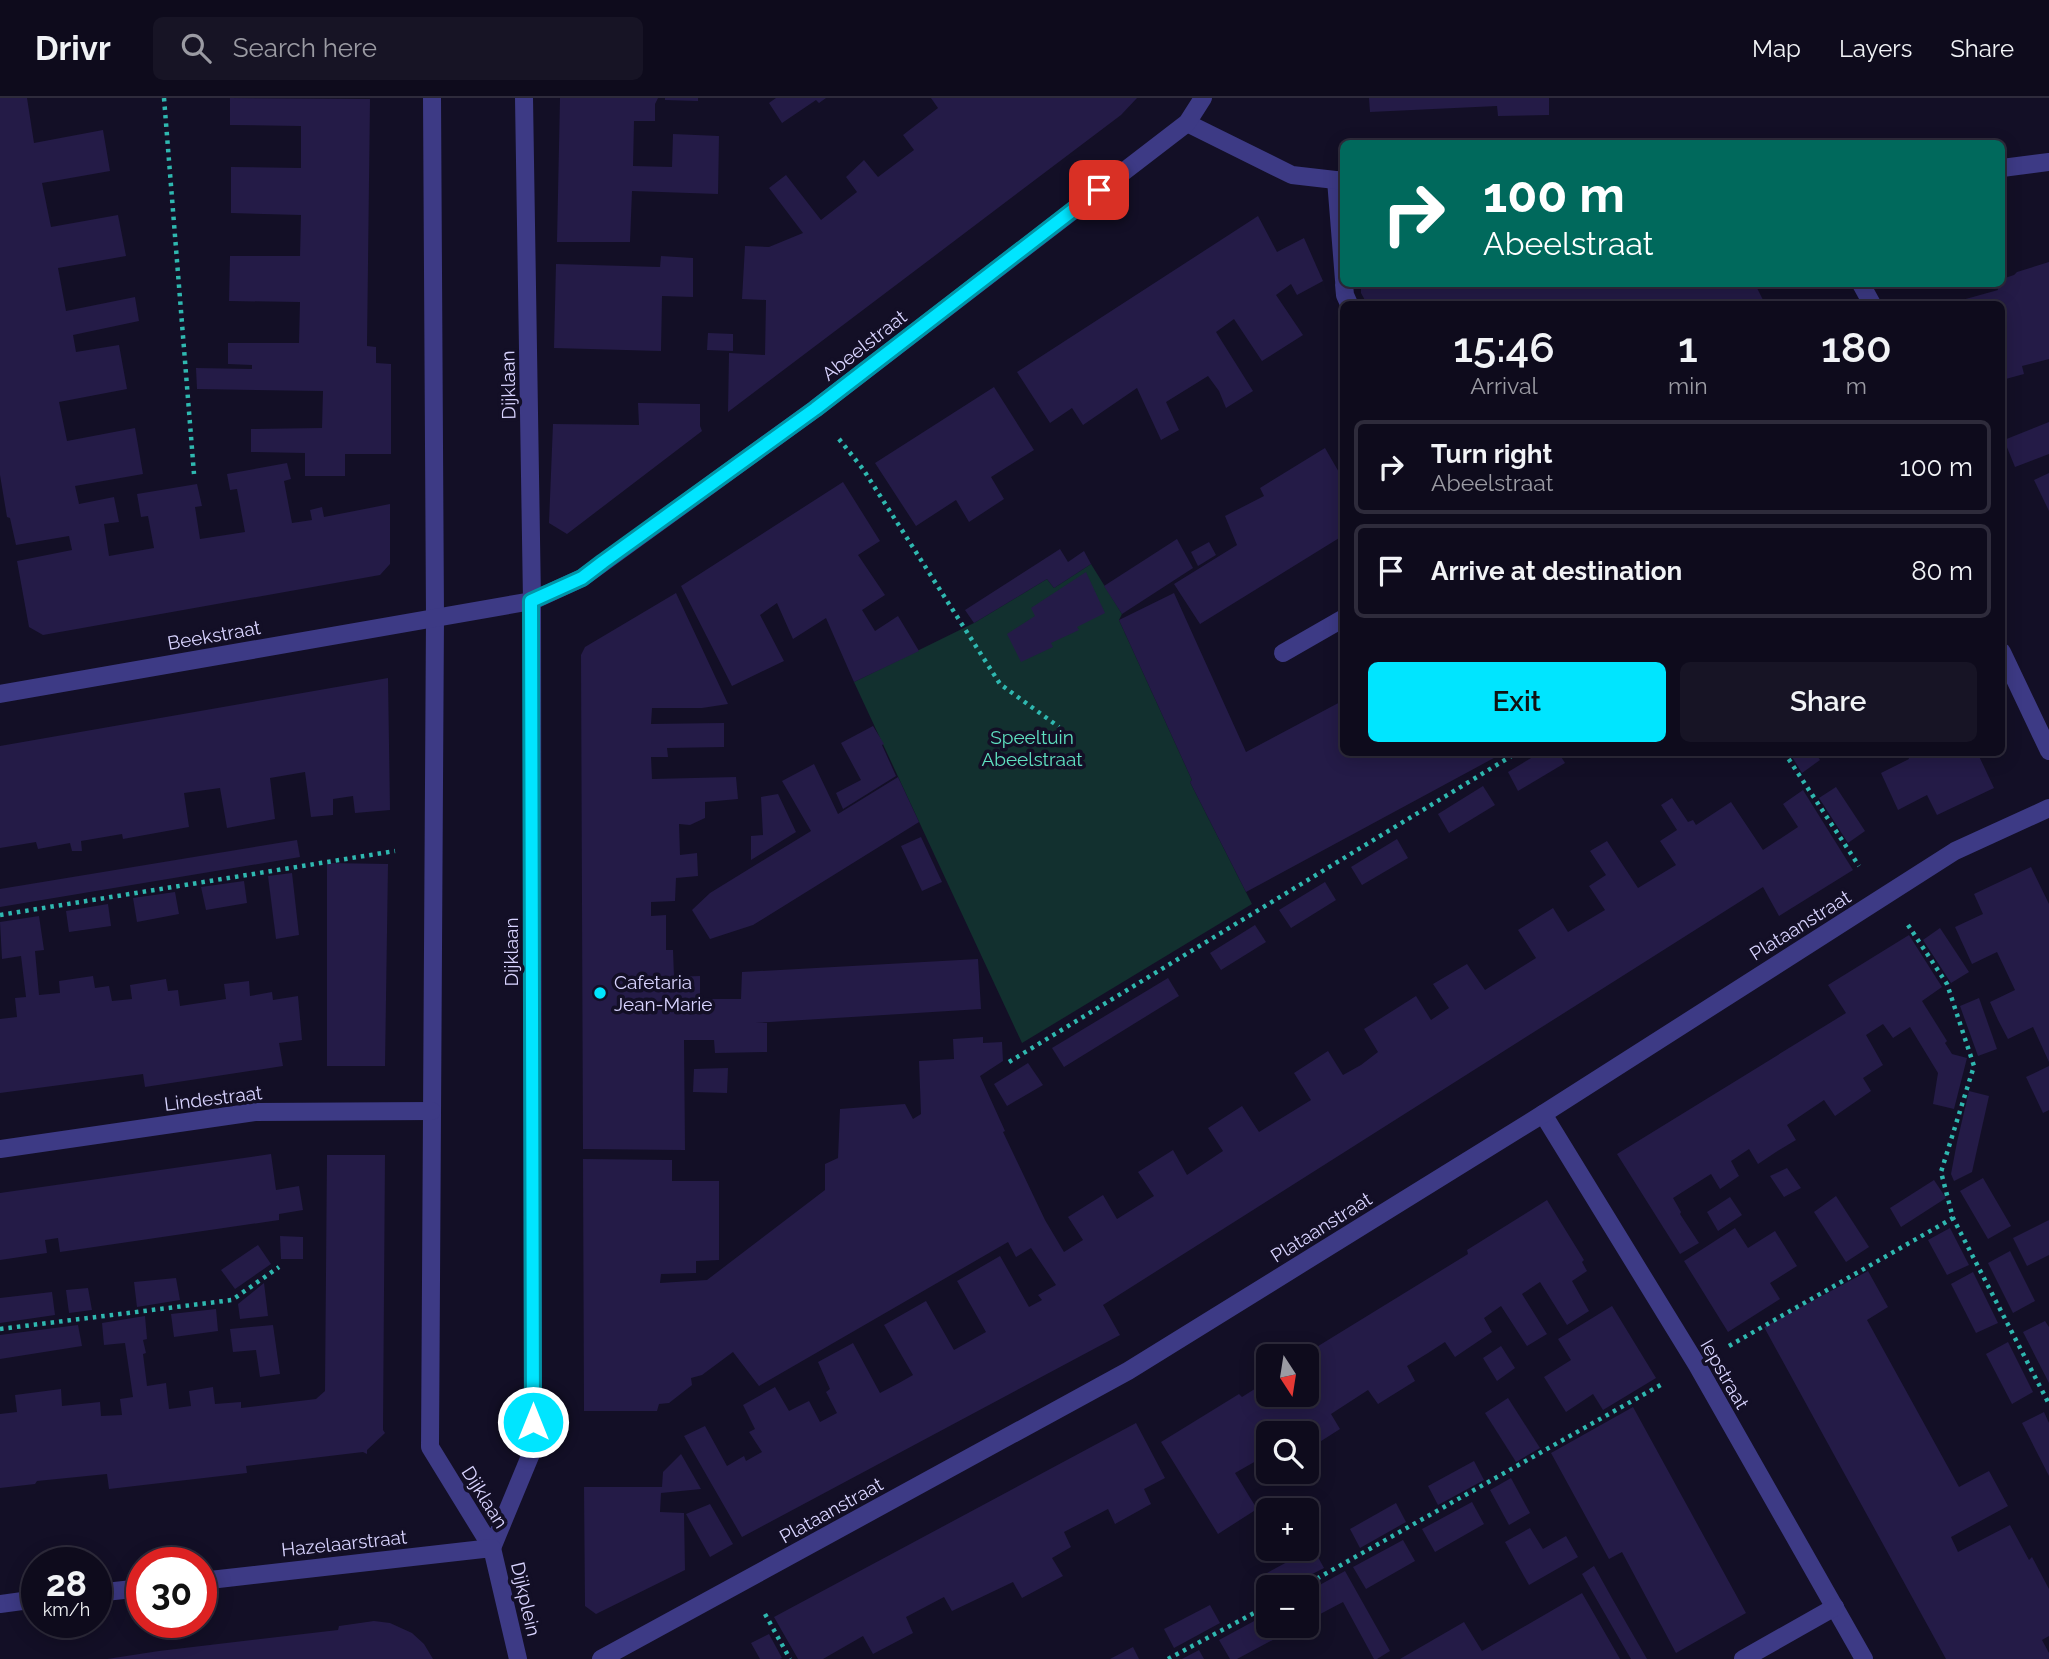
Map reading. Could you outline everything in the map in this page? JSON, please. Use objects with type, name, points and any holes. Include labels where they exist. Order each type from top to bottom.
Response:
[{"type":"street","name":"Dijklaan","points":[[432,98],[435,617],[430,1447],[492,1548]]},
{"type":"street","name":"Dijklaan","points":[[492,1548],[533,1449],[531,601],[524,98]]},
{"type":"street","name":"Abeelstraat","points":[[435,617],[531,601],[582,578],[815,409],[1187,123],[1203,98]]},
{"type":"street","points":[[1187,123],[1292,175],[1340,181]]},
{"type":"street","points":[[2005,168],[2049,162]]},
{"type":"street","name":"Beekstraat","points":[[0,694],[435,617]]},
{"type":"street","points":[[1283,653],[1340,620]]},
{"type":"street","points":[[2005,658],[2049,751]]},
{"type":"street","name":"Plataanstraat","points":[[601,1659],[1128,1371],[1543,1114],[1955,851],[2049,808]]},
{"type":"street","name":"Lindestraat","points":[[0,1149],[255,1112],[432,1111]]},
{"type":"street","name":"Iepstraat","points":[[1543,1114],[1697,1365],[1864,1659]]},
{"type":"street","name":"Hazelaarstraat","points":[[217,1579],[492,1548]]},
{"type":"street","name":"Dijkplein","points":[[492,1548],[518,1659]]},
{"type":"street","points":[[0,1604],[21,1602]]},
{"type":"street","points":[[1743,1659],[1835,1607]]},
{"type":"path","points":[[164,98],[194,474]]},
{"type":"path","points":[[815,409],[863,469],[1000,684],[1059,727]]},
{"type":"path","points":[[1009,1062],[1511,756]]},
{"type":"path","points":[[1787,756],[1947,984],[1974,1066],[1941,1172],[1953,1218],[2049,1404]]},
{"type":"path","points":[[0,915],[434,845]]},
{"type":"path","points":[[1319,1577],[1953,1218]]},
{"type":"path","points":[[0,1329],[232,1300],[279,1267]]},
{"type":"path","points":[[746,1580],[790,1659]]},
{"type":"path","points":[[1168,1659],[1256,1612]]},
{"type":"green space","name":"Speeltuin Abeelstraat","points":[[1091,564],[1122,614],[1119,620],[1192,780],[1190,782],[1252,904],[1022,1043],[854,682],[974,623],[1047,579],[1054,588]]},
{"type":"building","points":[[0,98],[27,98],[34,143],[103,130],[110,171],[42,183],[51,227],[118,215],[126,256],[58,268],[66,311],[135,297],[139,321],[73,335],[76,352],[119,345],[127,389],[59,402],[67,441],[135,428],[143,474],[75,486],[79,504],[114,497],[119,522],[104,524],[109,556],[154,548],[148,516],[141,517],[137,494],[197,484],[202,506],[195,507],[200,539],[245,532],[237,489],[230,490],[227,474],[287,463],[291,479],[284,481],[292,523],[312,520],[310,510],[322,507],[324,517],[390,504],[390,564],[380,575],[43,635],[29,627],[17,561],[72,550],[69,536],[16,545],[10,518],[7,517],[0,475]]},
{"type":"building","points":[[230,98],[370,99],[367,346],[376,347],[376,363],[391,364],[391,454],[345,454],[345,476],[305,476],[305,453],[251,452],[251,429],[322,428],[323,391],[197,389],[196,368],[252,369],[252,365],[228,364],[228,343],[299,343],[300,302],[229,301],[230,256],[300,256],[301,215],[231,213],[231,167],[301,168],[301,126],[230,125]]},
{"type":"building","points":[[560,98],[658,98],[655,104],[655,121],[634,121],[633,166],[672,167],[673,134],[719,136],[718,194],[632,191],[630,242],[557,242]]},
{"type":"building","points":[[698,98],[698,101],[665,100]]},
{"type":"building","points":[[776,98],[826,98],[819,103],[816,100],[782,123],[769,103]]},
{"type":"building","points":[[931,98],[1137,98],[1121,115],[728,412],[729,353],[765,355],[766,300],[742,299],[745,246],[769,247],[803,233],[769,188],[786,175],[821,220],[857,192],[846,177],[864,160],[878,177],[914,150],[903,135],[938,108]]},
{"type":"building","points":[[1369,98],[1549,98],[1549,115],[1498,116],[1497,106],[1370,112]]},
{"type":"building","points":[[1258,216],[1277,252],[1304,238],[1323,281],[1297,295],[1291,284],[1276,295],[1303,335],[1262,361],[1234,319],[1216,332],[1253,391],[1226,408],[1219,391],[1208,376],[1166,402],[1179,430],[1161,440],[1137,388],[1083,425],[1072,408],[1050,423],[1017,372]]},
{"type":"building","points":[[661,256],[693,258],[693,297],[662,296],[661,351],[554,348],[556,264],[660,267]]},
{"type":"building","points":[[2049,262],[2049,359],[2022,366],[2024,374],[2005,379],[2005,301],[1959,301],[1998,290],[1997,287],[2005,287],[2005,278]]},
{"type":"building","points":[[1361,287],[1756,287],[1764,301],[1365,301]]},
{"type":"building","points":[[708,333],[733,334],[733,351],[707,350]]},
{"type":"building","points":[[994,387],[1034,450],[991,477],[1004,499],[969,522],[956,500],[916,526],[875,463]]},
{"type":"building","points":[[638,403],[700,404],[702,431],[567,534],[549,523],[553,424],[639,425]]},
{"type":"building","points":[[2049,422],[2049,454],[2015,467],[2005,440]]},
{"type":"building","points":[[1325,448],[1340,474],[1340,537],[1200,624],[1174,584],[1237,545],[1225,516],[1264,496],[1260,488]]},
{"type":"building","points":[[2049,473],[2049,511],[2034,480]]},
{"type":"building","points":[[843,482],[880,541],[858,555],[885,595],[862,610],[875,631],[898,616],[919,651],[854,682],[826,618],[793,639],[777,603],[760,615],[784,661],[732,686],[681,586]]},
{"type":"building","points":[[1177,539],[1193,568],[1122,614],[1104,586]]},
{"type":"building","points":[[1209,542],[1216,555],[1198,566],[1191,552]]},
{"type":"building","points":[[1060,549],[1068,562],[1084,551],[1091,564],[1054,588],[1047,579],[974,623],[965,610]]},
{"type":"building","points":[[1086,572],[1105,613],[1077,627],[1079,630],[1051,643],[1053,647],[1021,662],[1007,634],[1035,616],[1031,608]]},
{"type":"building","points":[[676,593],[728,704],[702,708],[652,708],[651,724],[724,723],[724,747],[667,748],[668,757],[651,757],[652,779],[736,777],[738,799],[705,802],[705,818],[690,825],[679,824],[680,855],[697,853],[698,876],[676,878],[675,901],[651,902],[651,916],[666,915],[666,950],[673,950],[674,977],[700,976],[700,999],[741,999],[742,972],[978,959],[981,1009],[755,1023],[767,1023],[767,1052],[715,1053],[714,1040],[684,1040],[685,1150],[583,1149],[581,655],[585,647]]},
{"type":"building","points":[[1174,593],[1246,752],[1340,702],[1340,756],[1498,756],[1246,892],[1190,782],[1192,780],[1119,620]]},
{"type":"building","points":[[388,678],[390,810],[355,813],[353,796],[333,799],[333,815],[311,817],[305,772],[270,778],[275,819],[227,828],[220,788],[184,793],[189,827],[123,839],[122,834],[81,841],[82,851],[72,851],[70,843],[38,849],[36,842],[0,848],[0,746]]},
{"type":"building","points":[[873,726],[884,744],[882,745],[896,776],[843,809],[836,793],[861,780],[841,743]]},
{"type":"building","points":[[1534,756],[1561,756],[1565,763],[1518,791],[1508,772]]},
{"type":"building","points":[[1791,756],[1818,756],[1820,760],[1802,773]]},
{"type":"building","points":[[1908,756],[1979,756],[1994,788],[1937,815],[1927,795],[1898,810],[1881,773],[1909,759]]},
{"type":"building","points":[[814,764],[838,814],[898,777],[919,822],[753,925],[710,939],[692,910],[710,893],[811,831],[782,781]]},
{"type":"building","points":[[1483,786],[1495,805],[1449,833],[1438,814]]},
{"type":"building","points":[[1836,787],[1865,831],[1848,843],[1819,798]]},
{"type":"building","points":[[1803,790],[1853,870],[1779,916],[1763,887],[1103,1305],[1120,1335],[742,1537],[684,1436],[705,1426],[727,1466],[744,1456],[746,1461],[762,1452],[749,1432],[755,1429],[743,1405],[775,1387],[789,1411],[809,1401],[820,1422],[837,1413],[826,1392],[830,1389],[818,1362],[853,1343],[880,1393],[899,1383],[913,1375],[884,1325],[926,1301],[954,1350],[986,1332],[957,1281],[1000,1256],[1029,1307],[1042,1300],[1038,1295],[1056,1285],[1031,1248],[1016,1257],[1008,1242],[759,1386],[733,1352],[702,1375],[691,1378],[692,1385],[669,1403],[659,1404],[657,1411],[584,1411],[583,1159],[672,1160],[672,1181],[719,1181],[719,1260],[696,1261],[696,1273],[661,1274],[660,1283],[707,1280],[825,1190],[825,1164],[838,1158],[840,1109],[905,1104],[913,1119],[921,1114],[919,1061],[954,1059],[953,1039],[983,1037],[983,1043],[1002,1042],[1003,1061],[980,1076],[1045,1220],[1064,1252],[1083,1240],[1068,1217],[1103,1195],[1117,1219],[1154,1196],[1138,1172],[1173,1150],[1187,1175],[1223,1151],[1208,1128],[1242,1106],[1259,1132],[1311,1100],[1294,1073],[1328,1051],[1343,1075],[1378,1052],[1364,1029],[1416,996],[1431,1020],[1449,1008],[1433,984],[1467,964],[1485,990],[1536,958],[1518,930],[1553,908],[1568,932],[1605,910],[1589,886],[1606,875],[1590,851],[1607,841],[1638,888],[1676,865],[1660,841],[1677,830],[1661,805],[1672,798],[1688,822],[1693,820],[1696,825],[1731,802],[1763,850],[1798,827],[1783,804]]},
{"type":"building","points":[[778,794],[796,832],[751,860],[751,836],[763,835],[761,797]]},
{"type":"building","points":[[921,837],[942,882],[922,891],[901,846]]},
{"type":"building","points":[[1397,839],[1408,858],[1362,885],[1351,867]]},
{"type":"building","points":[[297,840],[300,857],[0,907],[0,889]]},
{"type":"building","points":[[327,863],[388,864],[385,1066],[327,1066]]},
{"type":"building","points":[[2031,867],[2049,904],[2049,1062],[2033,1027],[2008,1039],[1990,1002],[2015,990],[1997,952],[1972,964],[1955,927],[1983,914],[1974,894]]},
{"type":"building","points":[[292,873],[299,935],[276,939],[268,876]]},
{"type":"building","points":[[244,881],[247,903],[206,910],[201,887]]},
{"type":"building","points":[[1325,882],[1336,900],[1291,928],[1279,910]]},
{"type":"building","points":[[175,892],[179,914],[137,922],[133,898]]},
{"type":"building","points":[[108,904],[111,926],[69,932],[66,911]]},
{"type":"building","points":[[39,916],[44,950],[35,951],[39,995],[60,993],[59,981],[93,976],[95,988],[109,986],[112,1001],[132,999],[130,985],[166,979],[168,991],[178,990],[180,1006],[226,999],[224,984],[249,981],[250,996],[272,992],[273,1000],[298,996],[302,1040],[279,1043],[283,1066],[145,1087],[143,1074],[0,1093],[0,1019],[17,1017],[15,998],[26,997],[21,956],[2,959],[0,922]]},
{"type":"building","points":[[1255,925],[1266,942],[1221,970],[1210,953]]},
{"type":"building","points":[[1940,928],[1969,972],[1951,983],[1923,940]]},
{"type":"building","points":[[1909,935],[1942,987],[1922,1001],[1952,1054],[1967,1058],[1954,1109],[1933,1104],[1938,1073],[1910,1027],[1893,1038],[1883,1024],[1866,1035],[1883,1065],[1863,1078],[1871,1091],[1835,1116],[1824,1100],[1787,1125],[1796,1140],[1758,1164],[1749,1149],[1731,1161],[1739,1176],[1720,1189],[1711,1174],[1673,1198],[1699,1243],[1680,1254],[1617,1154],[1846,1013],[1828,985]]},
{"type":"building","points":[[1168,978],[1179,996],[1064,1067],[1052,1048]]},
{"type":"building","points":[[1979,998],[1997,1049],[1978,1056],[1960,1006]]},
{"type":"building","points":[[1028,1063],[1043,1085],[1007,1106],[994,1084]]},
{"type":"building","points":[[2049,1066],[2049,1110],[2043,1113],[2026,1077]]},
{"type":"building","points":[[728,1068],[727,1093],[693,1092],[694,1069]]},
{"type":"building","points":[[1969,1091],[1989,1096],[1972,1172],[1954,1181],[1951,1174]]},
{"type":"building","points":[[271,1154],[276,1190],[299,1186],[303,1210],[279,1214],[279,1220],[60,1252],[58,1238],[45,1240],[47,1253],[0,1260],[0,1193]]},
{"type":"building","points":[[327,1155],[385,1155],[385,1433],[367,1450],[367,1454],[363,1452],[246,1466],[247,1473],[109,1489],[107,1474],[37,1481],[35,1484],[0,1488],[0,1414],[17,1412],[15,1395],[61,1389],[62,1406],[100,1402],[101,1416],[122,1415],[120,1399],[133,1397],[125,1343],[104,1345],[102,1323],[145,1316],[147,1339],[143,1340],[146,1353],[143,1354],[147,1386],[166,1383],[169,1409],[191,1406],[189,1391],[213,1387],[215,1404],[241,1402],[241,1408],[316,1399],[325,1391]]},
{"type":"building","points":[[1787,1168],[1801,1188],[1784,1197],[1770,1176]]},
{"type":"building","points":[[1983,1178],[2011,1226],[1988,1239],[1960,1191]]},
{"type":"building","points":[[1934,1180],[1946,1198],[1901,1227],[1890,1208]]},
{"type":"building","points":[[1836,1196],[1869,1247],[1846,1262],[1814,1212]]},
{"type":"building","points":[[1730,1197],[1742,1215],[1718,1231],[1707,1212]]},
{"type":"building","points":[[1547,1200],[1584,1260],[1582,1262],[1587,1271],[1572,1281],[1589,1311],[1567,1325],[1540,1282],[1522,1294],[1547,1334],[1527,1346],[1501,1306],[1484,1318],[1492,1332],[1455,1357],[1445,1342],[1407,1366],[1415,1381],[1378,1404],[1368,1390],[1331,1414],[1340,1429],[1319,1442],[1319,1421],[1256,1421],[1256,1461],[1235,1473],[1256,1510],[1218,1534],[1161,1442],[1239,1394],[1242,1397],[1256,1388],[1256,1407],[1320,1407],[1320,1345],[1468,1254],[1467,1250]]},
{"type":"building","points":[[2049,1220],[2049,1255],[2027,1266],[2013,1238]]},
{"type":"building","points":[[1735,1228],[1748,1248],[1775,1231],[1797,1266],[1770,1283],[1780,1299],[1728,1332],[1684,1261]]},
{"type":"building","points":[[1950,1228],[1969,1265],[1947,1275],[1928,1240]]},
{"type":"building","points":[[280,1236],[303,1237],[303,1259],[281,1259]]},
{"type":"building","points":[[258,1245],[271,1264],[235,1289],[221,1270]]},
{"type":"building","points":[[2010,1251],[2035,1301],[2013,1313],[1988,1263]]},
{"type":"building","points":[[1868,1271],[1888,1307],[1867,1320],[1959,1487],[1989,1471],[2008,1506],[1951,1537],[1958,1552],[2010,1525],[2029,1560],[2032,1557],[2049,1589],[2049,1636],[2042,1640],[2049,1659],[1946,1659],[1764,1327]]},
{"type":"building","points":[[1973,1272],[1998,1323],[1976,1333],[1951,1284]]},
{"type":"building","points":[[176,1278],[180,1300],[137,1307],[134,1282]]},
{"type":"building","points":[[264,1283],[268,1316],[240,1319],[238,1304]]},
{"type":"building","points":[[88,1288],[92,1310],[69,1313],[66,1290]]},
{"type":"building","points":[[52,1292],[55,1315],[0,1323],[0,1298]]},
{"type":"building","points":[[1612,1306],[1656,1378],[1603,1410],[1593,1394],[1566,1412],[1544,1377],[1571,1360],[1558,1339]]},
{"type":"building","points":[[216,1309],[218,1331],[174,1337],[171,1314]]},
{"type":"building","points":[[2045,1321],[2049,1327],[2049,1383],[2023,1332]]},
{"type":"building","points":[[78,1325],[82,1346],[0,1359],[0,1335]]},
{"type":"building","points":[[273,1325],[280,1374],[260,1377],[256,1350],[233,1352],[230,1329]]},
{"type":"building","points":[[2008,1342],[2033,1392],[2012,1404],[1986,1354]]},
{"type":"building","points":[[1501,1346],[1515,1368],[1497,1381],[1483,1358]]},
{"type":"building","points":[[1508,1398],[1540,1448],[1516,1462],[1485,1413]]},
{"type":"building","points":[[1633,1407],[1746,1613],[1676,1653],[1622,1552],[1609,1559],[1551,1453]]},
{"type":"building","points":[[2044,1412],[2049,1423],[2049,1476],[2022,1423]]},
{"type":"building","points":[[1136,1423],[1165,1478],[1144,1489],[1151,1504],[1115,1524],[1108,1509],[1064,1532],[1071,1547],[1052,1558],[1063,1576],[1022,1598],[1013,1582],[952,1611],[944,1597],[906,1617],[913,1633],[873,1654],[863,1636],[823,1659],[798,1659],[774,1617]]},
{"type":"building","points":[[681,1454],[701,1489],[661,1493],[660,1512],[684,1513],[685,1570],[596,1614],[585,1606],[584,1487],[662,1487],[663,1472]]},
{"type":"building","points":[[1474,1461],[1484,1480],[1438,1505],[1428,1486]]},
{"type":"building","points":[[1511,1478],[1530,1513],[1509,1525],[1490,1490]]},
{"type":"building","points":[[1472,1502],[1484,1524],[1435,1552],[1422,1529]]},
{"type":"building","points":[[1396,1503],[1406,1522],[1360,1548],[1350,1529]]},
{"type":"building","points":[[710,1504],[733,1544],[710,1557],[686,1514]]},
{"type":"building","points":[[1530,1528],[1543,1549],[1566,1536],[1578,1557],[1529,1585],[1505,1542]]},
{"type":"building","points":[[1403,1540],[1415,1561],[1366,1589],[1353,1567]]},
{"type":"building","points":[[1319,1559],[1324,1568],[1310,1575],[1267,1573],[1289,1561]]},
{"type":"building","points":[[1594,1566],[1647,1659],[1631,1659],[1582,1574]]},
{"type":"building","points":[[1345,1571],[1390,1651],[1374,1659],[1343,1602],[1319,1615],[1319,1585]]},
{"type":"building","points":[[1582,1593],[1620,1659],[1400,1659],[1464,1622],[1482,1651]]},
{"type":"building","points":[[1210,1605],[1220,1623],[1174,1648],[1164,1629]]},
{"type":"building","points":[[1256,1620],[1256,1638],[1276,1638],[1237,1659],[1230,1659],[1219,1640]]},
{"type":"building","points":[[374,1621],[390,1623],[412,1633],[424,1644],[433,1659],[107,1659],[338,1630],[339,1626]]},
{"type":"building","points":[[769,1634],[782,1658],[780,1659],[760,1659],[751,1643]]},
{"type":"building","points":[[1133,1647],[1139,1659],[1110,1659]]},
{"type":"building","points":[[1199,1650],[1204,1659],[1182,1659]]},
{"type":"place","name":"Cafetaria Jean-Marie","points":[[600,993]]},
{"type":"route","points":[[533,1422],[531,601],[582,578],[815,409],[1099,190]]}]
